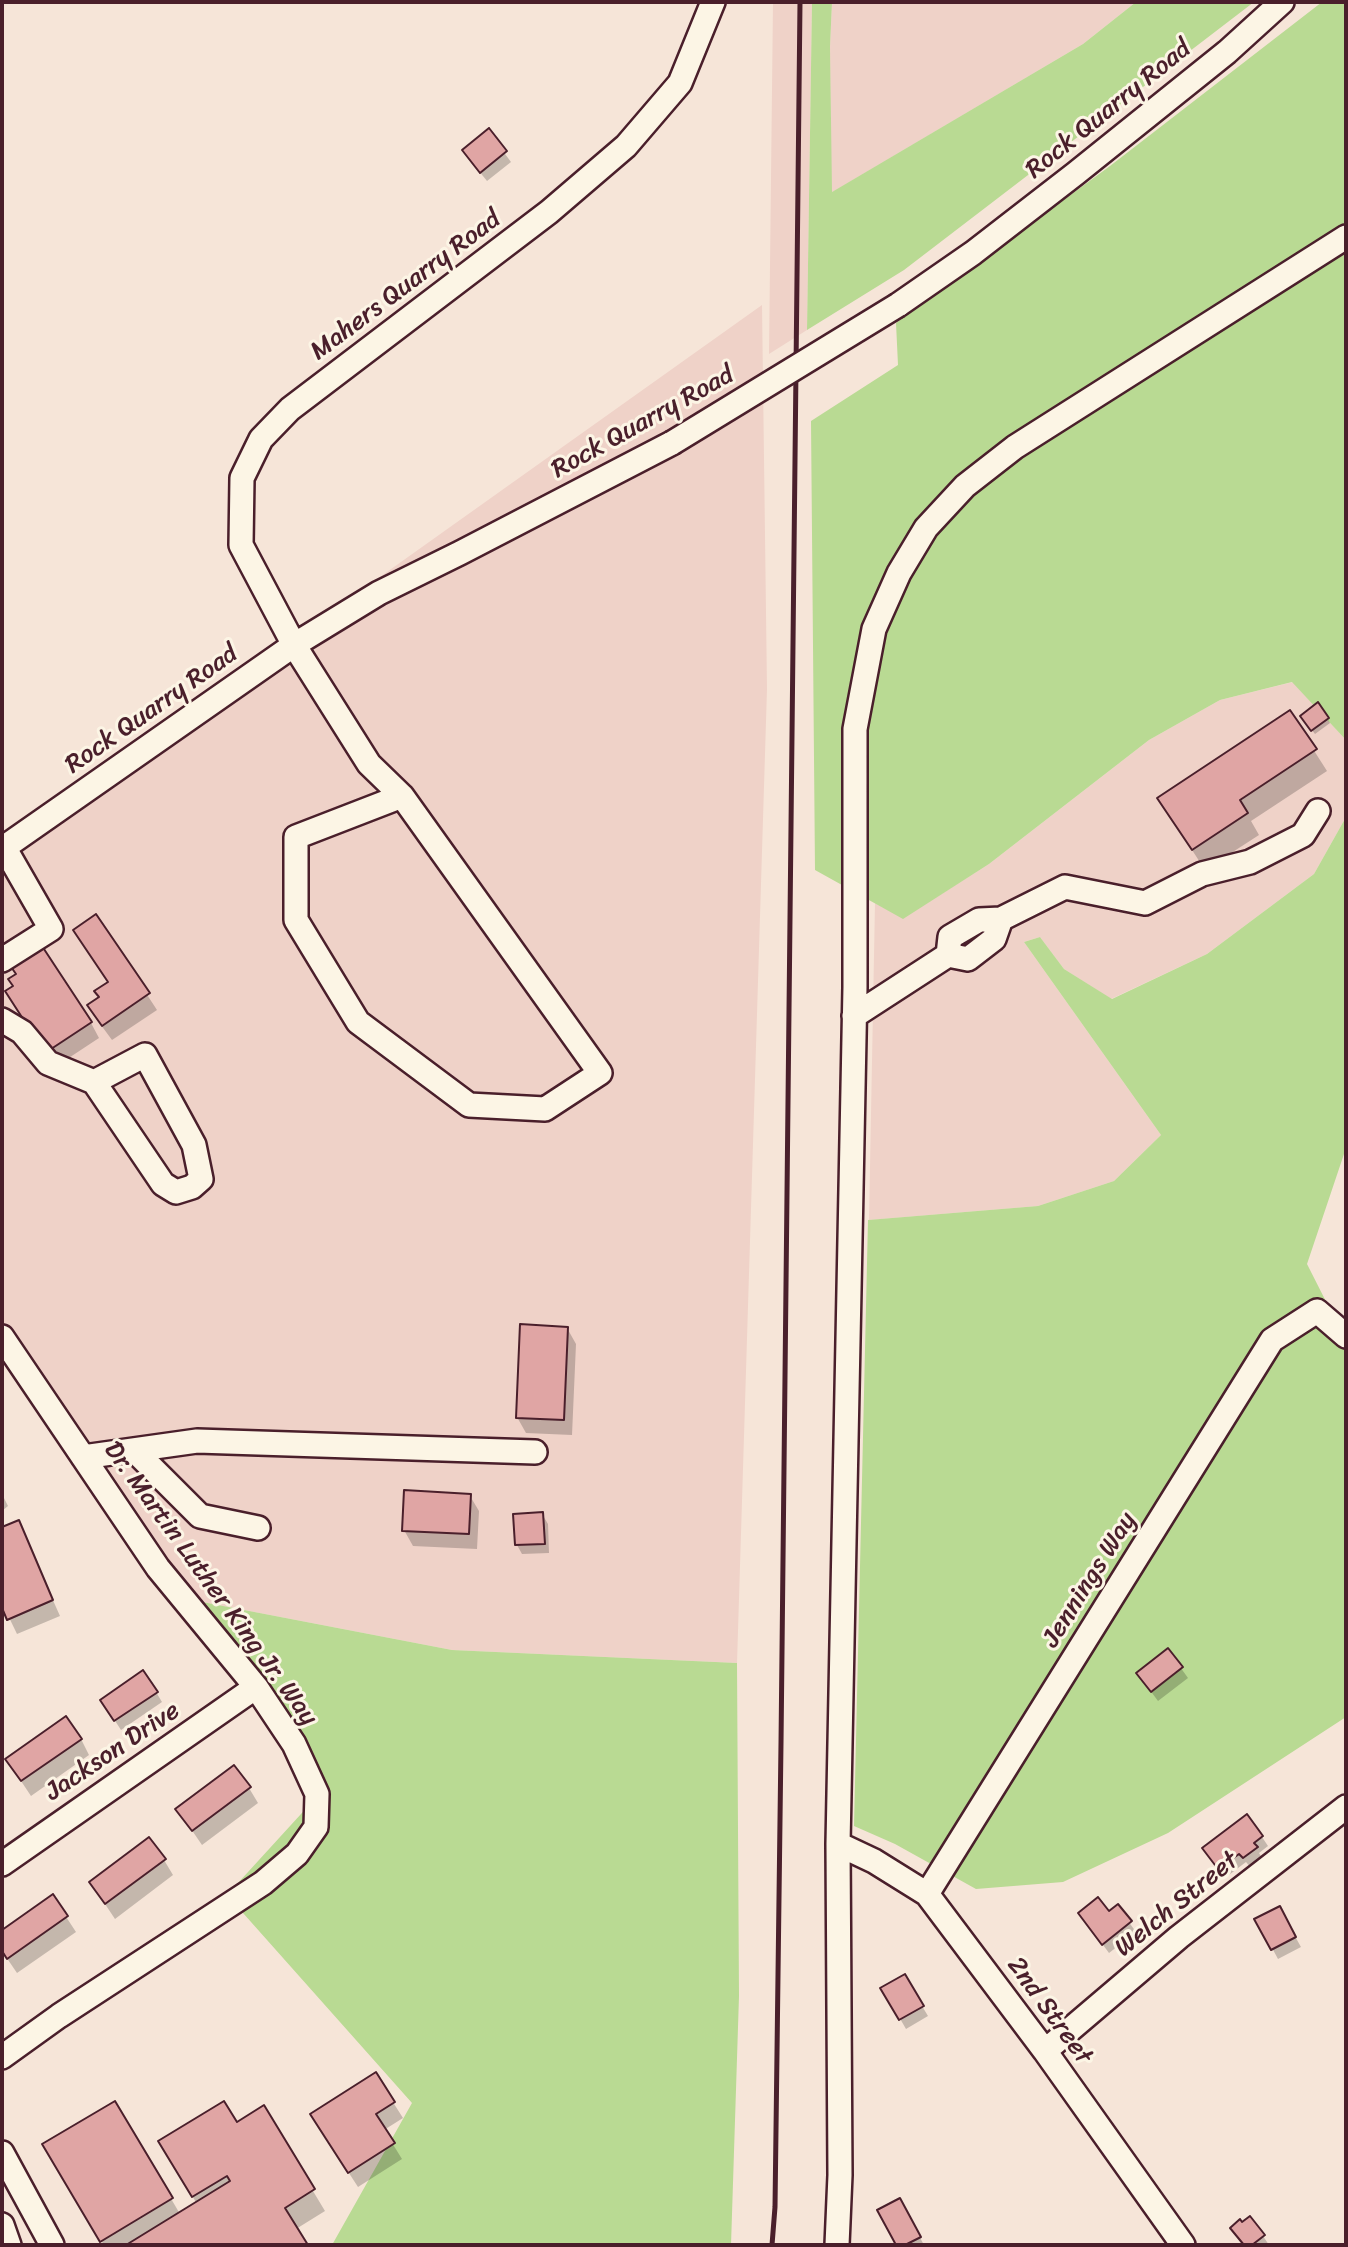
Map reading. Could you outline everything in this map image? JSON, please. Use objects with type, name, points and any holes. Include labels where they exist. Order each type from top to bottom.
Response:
[{"type":"street","name":"Mahers Quarry Road","points":[[402,796],[296,837],[296,920],[358,1022],[469,1105],[545,1109],[600,1073],[402,796],[369,764],[294,645],[242,545],[242,478],[261,439],[290,409],[549,212],[626,146],[680,83],[713,2]]},
{"type":"street","name":"Rock Quarry Road","points":[[3,848],[294,645],[379,593],[672,443],[898,305],[973,253],[1065,182],[1227,52],[1282,2]]},
{"type":"street","points":[[837,2245],[840,2175],[838,1844],[854,1016],[855,729],[874,629],[899,573],[926,528],[965,486],[1015,447],[1346,237]]},
{"type":"street","points":[[854,1016],[948,955],[968,959],[994,939],[1001,919],[1065,887],[1145,903],[1202,874],[1250,862],[1303,835],[1318,811]]},
{"type":"street","points":[[2,960],[51,929],[3,848]]},
{"type":"street","points":[[2,1020],[22,1032],[48,1063],[94,1082],[163,1184],[176,1192],[192,1187],[201,1179],[194,1144],[145,1055],[94,1082]]},
{"type":"street","name":"Jennings Way","points":[[927,1894],[1272,1340],[1336,1321]]},
{"type":"street","name":"Dr. Martin Luther King Jr. Way","points":[[2,1337],[158,1568],[256,1687],[294,1744],[317,1794],[316,1827],[297,1854],[263,1883],[59,2016],[2,2057]]},
{"type":"street","points":[[83,1457],[197,1441],[535,1452]]},
{"type":"street","points":[[134,1450],[200,1516],[258,1528]]},
{"type":"street","name":"Jackson Drive","points":[[2,1864],[256,1687]]},
{"type":"street","name":"Welch Street","points":[[1045,2052],[1179,1937],[1346,1807]]},
{"type":"street","name":"2nd Street","points":[[838,1844],[874,1861],[927,1894],[1045,2052],[1183,2245]]},
{"type":"street","points":[[2,2153],[52,2245]]},
{"type":"shaded area","points":[[773,2],[812,2],[807,330],[769,354]]},
{"type":"shaded area","points":[[832,2],[1136,2],[1083,44],[831,193]]},
{"type":"shaded area","points":[[762,305],[767,689],[737,1663],[452,1650],[192,1600],[2,1321],[2,846]]},
{"type":"shaded area","points":[[1293,682],[1346,740],[1346,817],[1314,874],[1207,954],[1111,999],[1064,969],[1040,937],[1024,942],[1161,1135],[1114,1181],[1038,1206],[869,1220],[875,903],[903,918],[989,864],[1149,740],[1220,700]]},
{"type":"green space","points":[[812,2],[832,2],[832,192],[1083,44],[1136,2],[1254,2],[904,270],[807,330]]},
{"type":"green space","points":[[1322,2],[1346,2],[1346,740],[1292,682],[1220,700],[1149,740],[989,864],[903,919],[815,870],[811,421],[898,365],[896,323],[1110,166]]},
{"type":"green space","points":[[1346,817],[1346,1148],[1307,1264],[1346,1341],[1346,1717],[1168,1833],[1063,1882],[976,1889],[895,1844],[854,1826],[868,1220],[1038,1206],[1114,1181],[1161,1135],[1024,942],[1040,937],[1064,969],[1112,999],[1207,954],[1314,874]]},
{"type":"green space","points":[[192,1600],[452,1650],[737,1663],[739,1996],[731,2245],[332,2245],[412,2103],[227,1895],[322,1791]]},
{"type":"building","points":[[489,128],[507,151],[480,173],[462,150]]},
{"type":"building","points":[[1318,702],[1329,718],[1311,731],[1300,716]]},
{"type":"building","points":[[1290,710],[1317,749],[1240,800],[1248,813],[1192,850],[1157,798]]},
{"type":"building","points":[[96,914],[150,993],[102,1026],[87,1005],[99,997],[94,991],[108,982],[73,930]]},
{"type":"building","points":[[40,943],[92,1022],[45,1053],[5,991],[13,986],[8,979],[16,974],[9,964]]},
{"type":"building","points":[[520,1324],[568,1327],[564,1420],[516,1418]]},
{"type":"building","points":[[404,1490],[471,1494],[469,1534],[402,1531]]},
{"type":"building","points":[[543,1512],[545,1544],[515,1545],[513,1514]]},
{"type":"building","points":[[19,1520],[53,1600],[7,1620],[2,1608],[2,1527]]},
{"type":"building","points":[[1168,1648],[1183,1667],[1151,1692],[1136,1673]]},
{"type":"building","points":[[143,1670],[158,1692],[114,1721],[100,1700]]},
{"type":"building","points":[[66,1716],[82,1739],[21,1781],[5,1759]]},
{"type":"building","points":[[234,1765],[251,1787],[192,1831],[175,1809]]},
{"type":"building","points":[[1247,1814],[1263,1836],[1254,1843],[1258,1847],[1243,1858],[1239,1854],[1218,1869],[1202,1848]]},
{"type":"building","points":[[149,1837],[166,1859],[105,1904],[89,1882]]},
{"type":"building","points":[[53,1894],[68,1916],[7,1959],[2,1951],[2,1930]]},
{"type":"building","points":[[1098,1897],[1109,1911],[1118,1904],[1132,1921],[1102,1945],[1078,1913]]},
{"type":"building","points":[[1280,1906],[1296,1937],[1271,1950],[1254,1919]]},
{"type":"building","points":[[905,1974],[924,2006],[899,2020],[880,1988]]},
{"type":"building","points":[[376,2072],[395,2102],[376,2114],[395,2143],[348,2173],[310,2114]]},
{"type":"building","points":[[115,2101],[173,2198],[100,2242],[42,2144]]},
{"type":"building","points":[[224,2101],[237,2122],[264,2105],[315,2189],[285,2208],[308,2245],[126,2245],[230,2181],[227,2176],[192,2197],[158,2141]]},
{"type":"building","points":[[900,2198],[921,2237],[905,2245],[896,2245],[877,2210]]},
{"type":"building","points":[[1250,2216],[1265,2235],[1252,2245],[1244,2245],[1230,2228],[1240,2219],[1242,2222]]},
{"type":"railway","points":[[772,2245],[775,2207],[781,1743],[800,2]]}]
